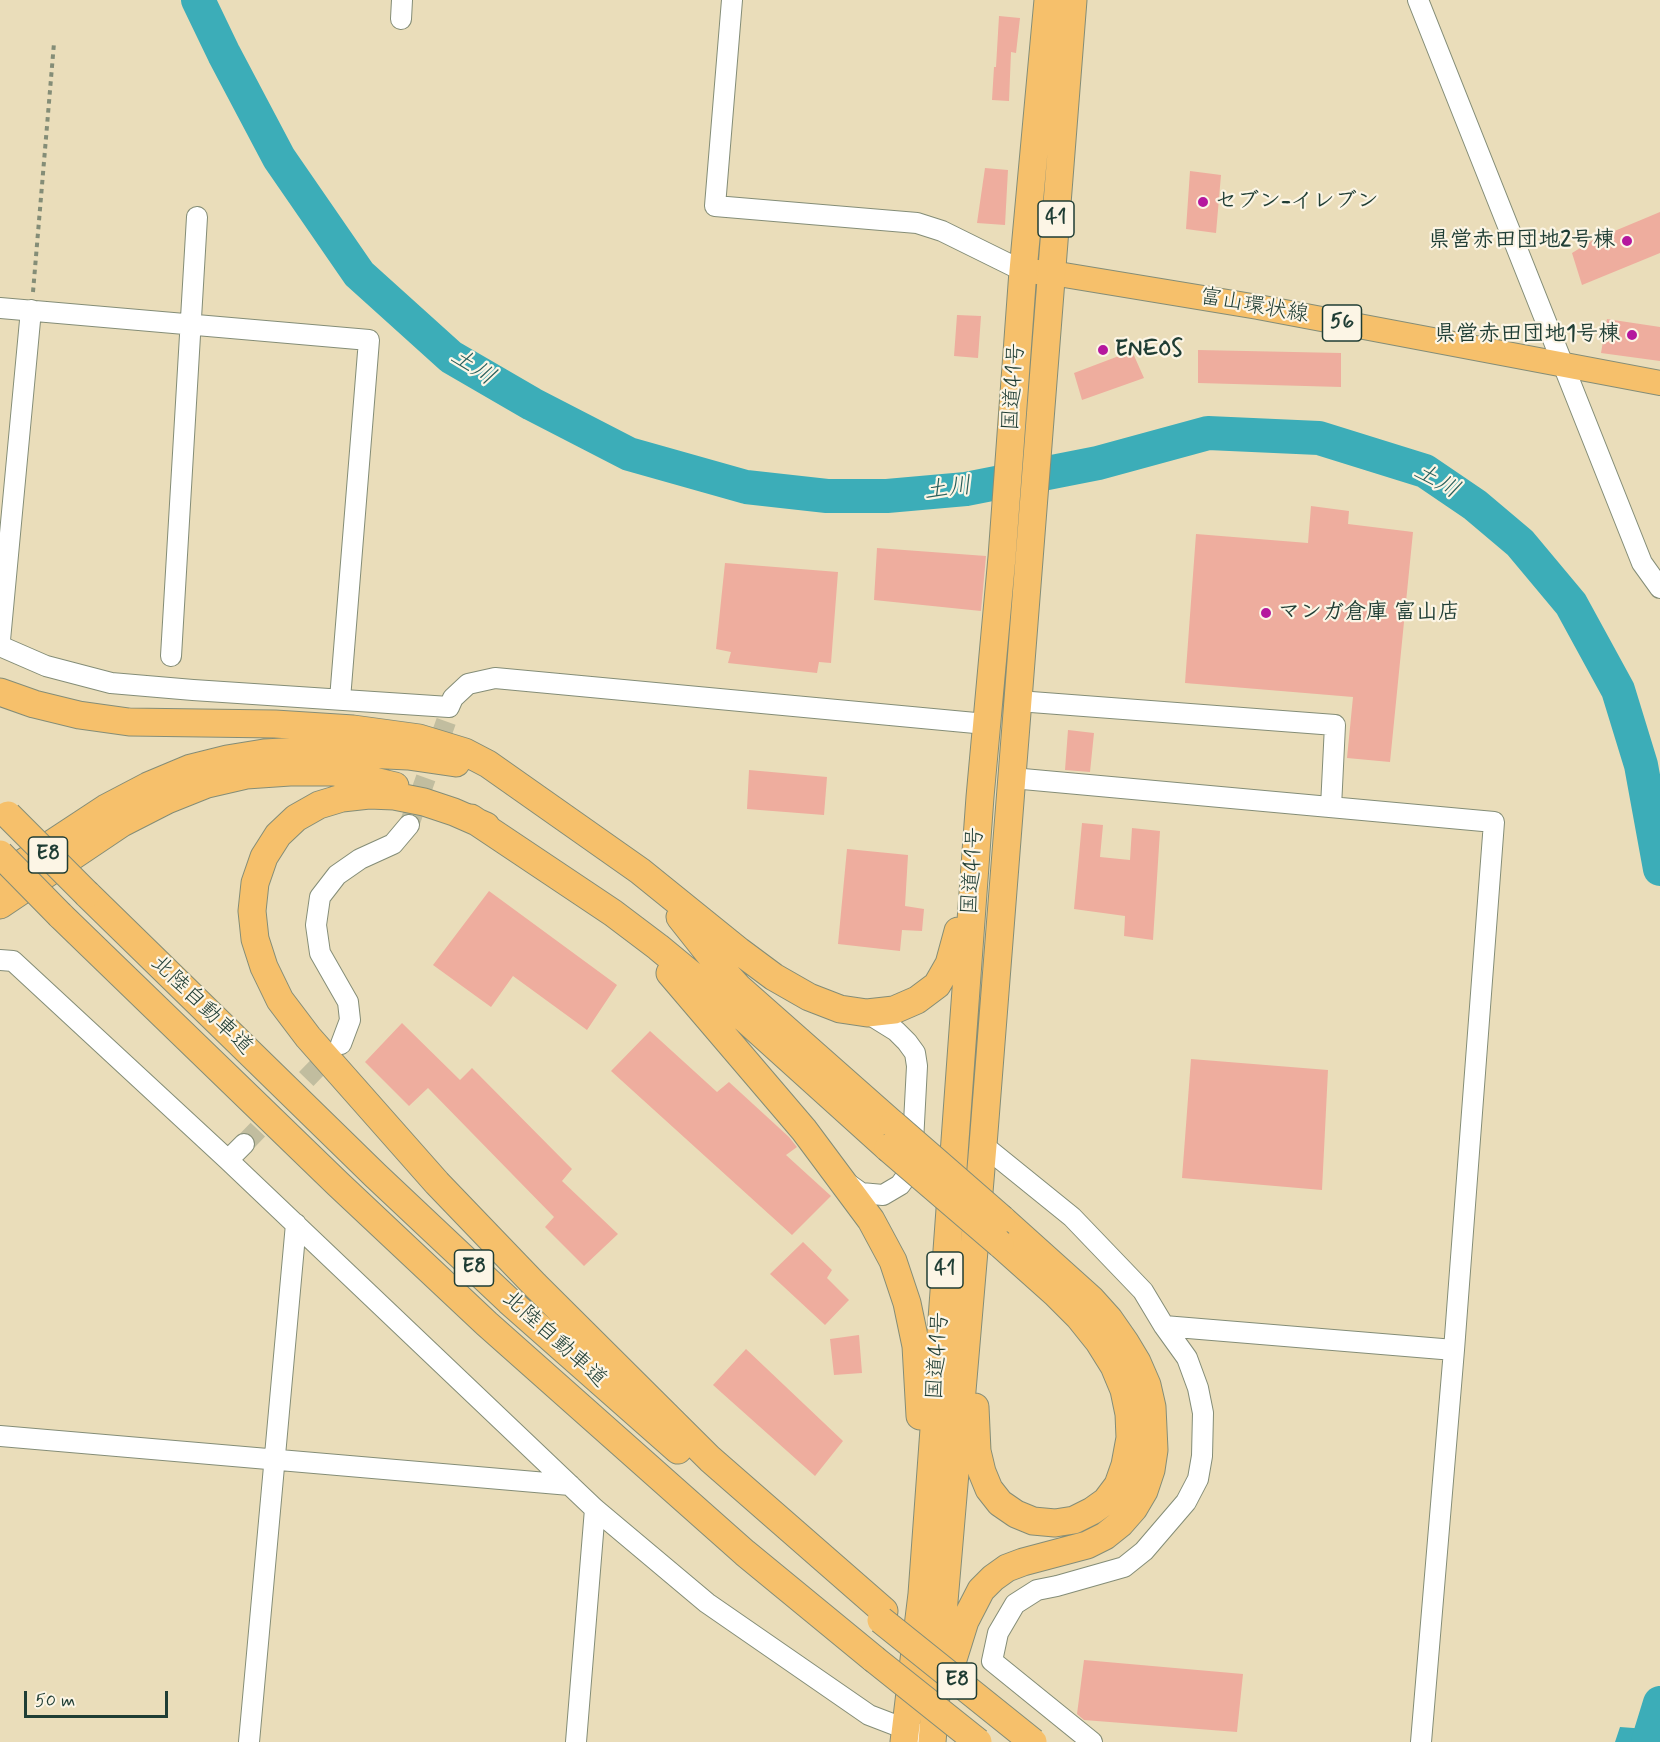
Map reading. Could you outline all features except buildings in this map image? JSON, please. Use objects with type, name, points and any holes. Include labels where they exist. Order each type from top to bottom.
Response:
[{"type":"highway","name":"国道41号","points":[[904,1736],[922,1594],[980,797],[1012,435],[1023,271],[1048,0]]},
{"type":"highway","name":"国道41号","points":[[932,1740],[983,1145],[1073,0]]},
{"type":"highway","points":[[0,692],[34,704],[80,715],[129,722],[318,726],[408,736],[465,752],[488,764],[640,871],[739,951],[774,976],[809,997],[840,1009],[867,1013],[894,1010],[917,1000],[937,985],[949,964],[962,917],[980,797]]},
{"type":"highway","points":[[53,919],[0,879],[106,808],[148,786],[191,768],[264,753],[302,751],[363,753],[450,762],[481,769],[511,780]]},
{"type":"highway","points":[[0,905],[122,823],[166,800],[197,788],[246,775],[335,772],[377,780],[415,792],[434,799],[486,826],[614,913],[890,1136],[1001,1231],[1091,1299],[1109,1319],[1137,1362],[1152,1407],[1154,1450],[1151,1470],[1144,1491],[1134,1508],[1105,1536],[1087,1545],[1007,1568],[981,1590],[972,1604],[956,1646],[932,1740]]},
{"type":"highway","points":[[486,826],[424,802],[394,796],[369,795],[342,798],[319,805],[296,818],[278,835],[264,857],[255,883],[252,911],[258,949],[280,1000],[308,1037],[436,1183],[535,1285],[710,1459],[882,1615]]},
{"type":"highway","name":"北陸自動車道","points":[[4,811],[375,1175],[509,1301],[654,1430],[882,1615],[931,1660],[1033,1742]]},
{"type":"highway","name":"北陸自動車道","points":[[0,854],[53,919],[479,1316],[745,1553],[978,1742]]},
{"type":"highway","points":[[640,871],[738,987],[890,1136]]},
{"type":"highway","points":[[614,913],[662,963],[756,1073],[841,1179],[871,1220],[892,1261],[907,1303],[914,1336],[919,1386],[922,1594]]},
{"type":"highway","points":[[983,1145],[975,1403],[977,1452],[982,1472],[1000,1503],[1016,1514],[1033,1521],[1055,1523],[1074,1520],[1106,1501],[1118,1485],[1125,1465],[1130,1438],[1129,1414],[1124,1390],[1114,1366],[1079,1317],[1001,1231]]},
{"type":"main road","name":"富山環状線","points":[[1023,271],[1052,273],[1258,307],[1660,383]]},
{"type":"street","points":[[732,0],[715,206],[917,223],[942,231],[1023,271]]},
{"type":"street","points":[[1418,0],[1642,563],[1660,588]]},
{"type":"street","points":[[171,656],[196,217]]},
{"type":"street","points":[[0,308],[369,340],[340,699]]},
{"type":"street","points":[[0,640],[31,310]]},
{"type":"street","points":[[0,646],[46,666],[111,683],[340,699],[448,713],[453,698],[468,684],[495,678],[986,724]]},
{"type":"street","points":[[1018,701],[1335,725],[1331,807]]},
{"type":"street","points":[[1012,778],[1494,822],[1455,1350],[1421,1742]]},
{"type":"street","points":[[340,1044],[350,1020],[348,1002],[320,953],[316,925],[320,897],[337,875],[360,859],[393,844],[410,825]]},
{"type":"street","points":[[0,960],[13,962],[228,1160],[570,1485],[707,1604],[868,1715],[904,1736],[932,1740]]},
{"type":"street","points":[[841,1179],[861,1192],[883,1195],[900,1185],[908,1174],[912,1161],[917,1066],[915,1053],[896,1031],[867,1013]]},
{"type":"street","points":[[228,1160],[244,1144]]},
{"type":"street","points":[[983,1145],[1072,1217],[1143,1291],[1187,1358],[1198,1388],[1203,1413],[1202,1456],[1198,1479],[1185,1502],[1144,1551],[1124,1567],[1037,1590],[1015,1604],[998,1633],[992,1661],[1092,1742]]},
{"type":"street","points":[[249,1742],[296,1224]]},
{"type":"street","points":[[1164,1326],[1455,1350]]},
{"type":"street","points":[[0,1436],[570,1485]]},
{"type":"street","points":[[576,1742],[596,1509]]},
{"type":"path","points":[[31,310],[54,43]]},
{"type":"water","points":[[1620,1727],[1660,1730],[1660,1742],[1615,1742]]},
{"type":"waterway","name":"土川","points":[[198,0],[279,158],[359,274],[451,357],[532,404],[629,454],[746,487],[827,496],[887,496],[966,489],[1098,463],[1208,433],[1319,438],[1425,471],[1475,505],[1520,543],[1571,604],[1618,690],[1641,765],[1660,869]]},
{"type":"waterway","name":"土川","points":[[1648,1742],[1660,1703]]},
{"type":"tunnel","points":[[409,825],[447,719]]},
{"type":"tunnel","points":[[244,1144],[336,1048]]},
{"type":"place","name":"セブン-イレブン","points":[[1203,202]]},
{"type":"place","name":"県営赤田団地2号棟","points":[[1627,241]]},
{"type":"place","name":"県営赤田団地1号棟","points":[[1632,335]]},
{"type":"place","name":"ENEOS","points":[[1103,350]]},
{"type":"place","name":"マンガ倉庫 富山店","points":[[1266,613]]}]
